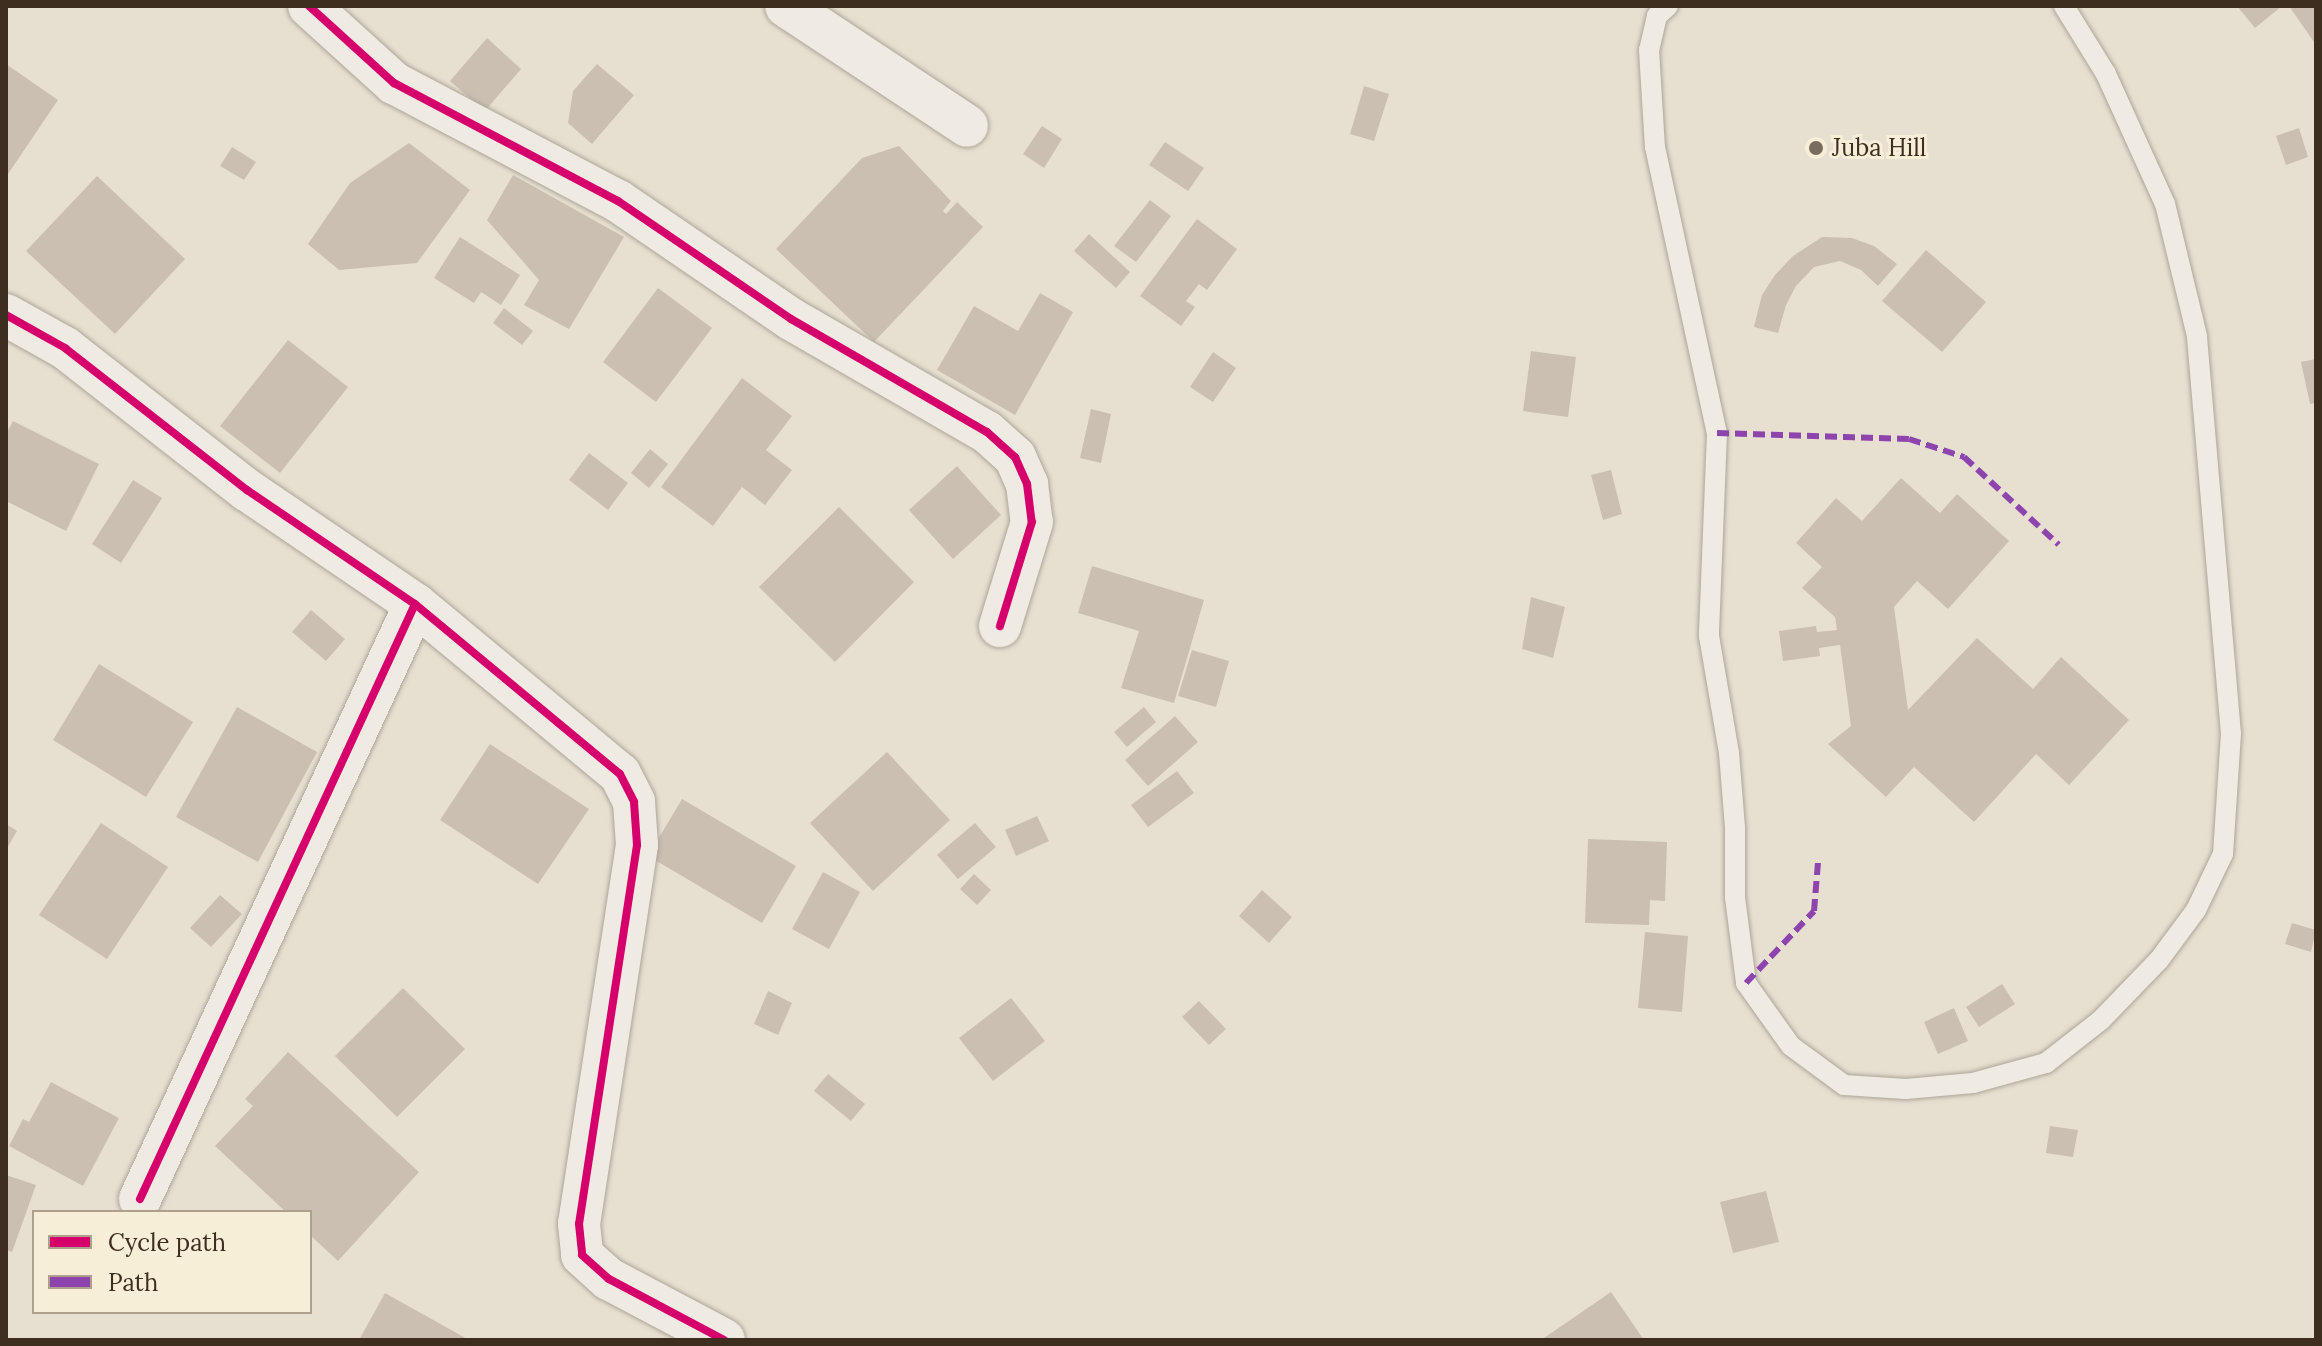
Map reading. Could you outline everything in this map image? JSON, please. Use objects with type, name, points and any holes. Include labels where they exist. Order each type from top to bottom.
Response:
[{"type":"street","points":[[309,6],[394,83],[618,201],[791,319],[987,432],[1015,457],[1027,484],[1032,522],[1000,626]]},
{"type":"street","points":[[786,6],[967,126]]},
{"type":"street","points":[[6,315],[65,348],[247,490],[415,604],[620,774],[634,802],[637,845],[579,1224],[582,1255],[609,1279],[724,1340]]},
{"type":"street","points":[[140,1199],[415,604]]},
{"type":"lane","points":[[1668,6],[1657,16],[1649,50],[1655,147],[1717,433],[1709,636],[1729,753],[1735,827],[1735,897],[1746,983],[1791,1046],[1844,1085],[1906,1089],[1973,1083],[2046,1063],[2101,1020],[2159,960],[2196,910],[2223,854],[2231,734],[2197,336],[2165,204],[2106,74],[2064,6]]},
{"type":"building","points":[[2237,6],[2282,6],[2255,28]]},
{"type":"building","points":[[2289,6],[2316,6],[2316,45]]},
{"type":"building","points":[[487,38],[521,69],[485,111],[450,81]]},
{"type":"building","points":[[6,64],[58,100],[6,177]]},
{"type":"building","points":[[597,64],[634,95],[592,144],[568,123],[573,91]]},
{"type":"building","points":[[1364,86],[1389,94],[1374,141],[1350,134]]},
{"type":"building","points":[[1042,126],[1062,139],[1044,168],[1023,154]]},
{"type":"building","points":[[2299,128],[2308,157],[2286,165],[2276,136]]},
{"type":"building","points":[[1165,142],[1204,168],[1188,191],[1149,165]]},
{"type":"building","points":[[409,143],[470,190],[417,263],[339,270],[308,244],[350,183]]},
{"type":"building","points":[[899,146],[951,201],[943,211],[946,214],[957,202],[983,227],[874,342],[776,249],[862,158]]},
{"type":"building","points":[[232,147],[256,162],[244,180],[220,166]]},
{"type":"building","points":[[513,175],[624,237],[569,329],[524,305],[539,280],[487,220]]},
{"type":"building","points":[[97,176],[185,259],[115,334],[26,251]]},
{"type":"building","points":[[1150,200],[1171,216],[1136,262],[1114,246]]},
{"type":"building","points":[[1197,219],[1237,249],[1207,290],[1199,284],[1186,301],[1195,307],[1181,326],[1140,296]]},
{"type":"building","points":[[1089,234],[1130,272],[1116,288],[1074,251]]},
{"type":"building","points":[[460,237],[520,275],[501,305],[481,292],[474,303],[434,278]]},
{"type":"building","points":[[1822,237],[1852,238],[1874,246],[1897,264],[1878,286],[1861,270],[1840,261],[1814,267],[1796,286],[1786,305],[1778,333],[1754,327],[1762,295],[1775,275],[1793,256]]},
{"type":"building","points":[[1926,250],[1986,302],[1942,352],[1882,301]]},
{"type":"building","points":[[658,288],[712,328],[656,402],[603,362]]},
{"type":"building","points":[[1040,293],[1073,312],[1015,415],[937,370],[974,306],[1018,331]]},
{"type":"building","points":[[504,308],[533,331],[522,345],[493,323]]},
{"type":"building","points":[[288,340],[348,387],[280,473],[220,426]]},
{"type":"building","points":[[1531,351],[1576,357],[1568,417],[1523,411]]},
{"type":"building","points":[[1213,352],[1236,368],[1213,402],[1190,387]]},
{"type":"building","points":[[2316,359],[2316,403],[2310,404],[2301,362]]},
{"type":"building","points":[[742,378],[792,416],[766,450],[792,470],[765,505],[742,487],[713,526],[661,487]]},
{"type":"building","points":[[1091,409],[1111,414],[1101,463],[1080,458]]},
{"type":"building","points":[[13,421],[99,464],[66,531],[6,501],[6,434]]},
{"type":"building","points":[[650,449],[668,464],[649,488],[631,473]]},
{"type":"building","points":[[589,453],[628,483],[608,510],[569,480]]},
{"type":"building","points":[[957,466],[1001,515],[953,559],[909,510]]},
{"type":"building","points":[[1611,470],[1622,514],[1603,520],[1591,475]]},
{"type":"building","points":[[1901,478],[1940,513],[1957,494],[2009,541],[1948,609],[1917,581],[1894,607],[1908,710],[1977,638],[2033,689],[2061,657],[2129,720],[2069,785],[2036,754],[1974,822],[1914,767],[1886,797],[1828,744],[1851,726],[1840,645],[1819,648],[1820,656],[1783,661],[1779,631],[1816,626],[1817,632],[1837,630],[1835,617],[1802,588],[1822,567],[1796,543],[1836,498],[1862,521]]},
{"type":"building","points":[[133,480],[162,498],[121,563],[92,544]]},
{"type":"building","points":[[839,507],[914,582],[835,662],[759,587]]},
{"type":"building","points":[[1092,566],[1204,600],[1174,703],[1121,688],[1139,631],[1078,613]]},
{"type":"building","points":[[1531,597],[1565,607],[1553,658],[1522,649]]},
{"type":"building","points":[[311,610],[345,639],[326,661],[292,632]]},
{"type":"building","points":[[1192,650],[1229,661],[1216,707],[1178,696]]},
{"type":"building","points":[[99,664],[193,722],[146,797],[53,740]]},
{"type":"building","points":[[237,707],[317,752],[258,862],[176,817]]},
{"type":"building","points":[[1144,707],[1156,722],[1127,747],[1114,732]]},
{"type":"building","points":[[1175,716],[1198,742],[1148,786],[1125,760]]},
{"type":"building","points":[[490,744],[589,809],[538,884],[440,820]]},
{"type":"building","points":[[887,752],[950,820],[873,891],[810,823]]},
{"type":"building","points":[[1177,771],[1194,793],[1148,827],[1131,805]]},
{"type":"building","points":[[682,799],[796,866],[762,923],[648,856]]},
{"type":"building","points":[[1037,816],[1049,841],[1016,856],[1005,830]]},
{"type":"building","points":[[101,823],[168,867],[107,959],[39,915]]},
{"type":"building","points":[[975,823],[996,847],[958,879],[937,855]]},
{"type":"building","points":[[6,824],[17,831],[6,850]]},
{"type":"building","points":[[1588,839],[1667,842],[1665,901],[1650,900],[1649,925],[1585,923]]},
{"type":"building","points":[[823,872],[860,892],[829,949],[792,929]]},
{"type":"building","points":[[974,874],[991,890],[977,905],[960,889]]},
{"type":"building","points":[[1262,890],[1292,917],[1269,943],[1239,916]]},
{"type":"building","points":[[220,895],[242,914],[211,947],[190,928]]},
{"type":"building","points":[[2292,923],[2316,930],[2311,952],[2285,944]]},
{"type":"building","points":[[1645,932],[1688,936],[1682,1012],[1638,1008]]},
{"type":"building","points":[[2002,984],[2015,1004],[1979,1027],[1966,1007]]},
{"type":"building","points":[[403,988],[465,1049],[397,1117],[335,1056]]},
{"type":"building","points":[[768,991],[792,1003],[778,1035],[754,1024]]},
{"type":"building","points":[[1011,998],[1045,1041],[993,1081],[959,1038]]},
{"type":"building","points":[[1199,1001],[1226,1029],[1209,1045],[1182,1017]]},
{"type":"building","points":[[1954,1008],[1968,1041],[1938,1054],[1924,1022]]},
{"type":"building","points":[[288,1052],[419,1172],[338,1261],[312,1237],[312,1210],[284,1210],[215,1146],[253,1106],[245,1099]]},
{"type":"building","points":[[828,1074],[865,1104],[851,1121],[814,1091]]},
{"type":"building","points":[[51,1082],[119,1118],[83,1186],[9,1146],[23,1119],[29,1122]]},
{"type":"building","points":[[2050,1126],[2078,1130],[2073,1157],[2046,1153]]},
{"type":"building","points":[[6,1175],[36,1185],[12,1252],[6,1250]]},
{"type":"building","points":[[1766,1191],[1779,1242],[1733,1253],[1720,1202]]},
{"type":"building","points":[[1611,1292],[1644,1340],[1541,1340]]},
{"type":"building","points":[[385,1293],[469,1340],[359,1340]]},
{"type":"marked path","points":[[1717,433],[1909,439],[1964,457],[2059,545]]},
{"type":"marked path","points":[[1746,983],[1814,911],[1818,862]]},
{"type":"cycle path","points":[[309,6],[394,83],[618,201],[791,319],[987,432],[1015,457],[1027,484],[1032,522],[1000,626]]},
{"type":"cycle path","points":[[6,315],[65,348],[247,490],[415,604],[620,774],[634,802],[637,845],[579,1224],[582,1255],[609,1279],[724,1340]]},
{"type":"cycle path","points":[[140,1199],[415,604]]},
{"type":"place","name":"Juba Hill","points":[[1816,148]]}]
